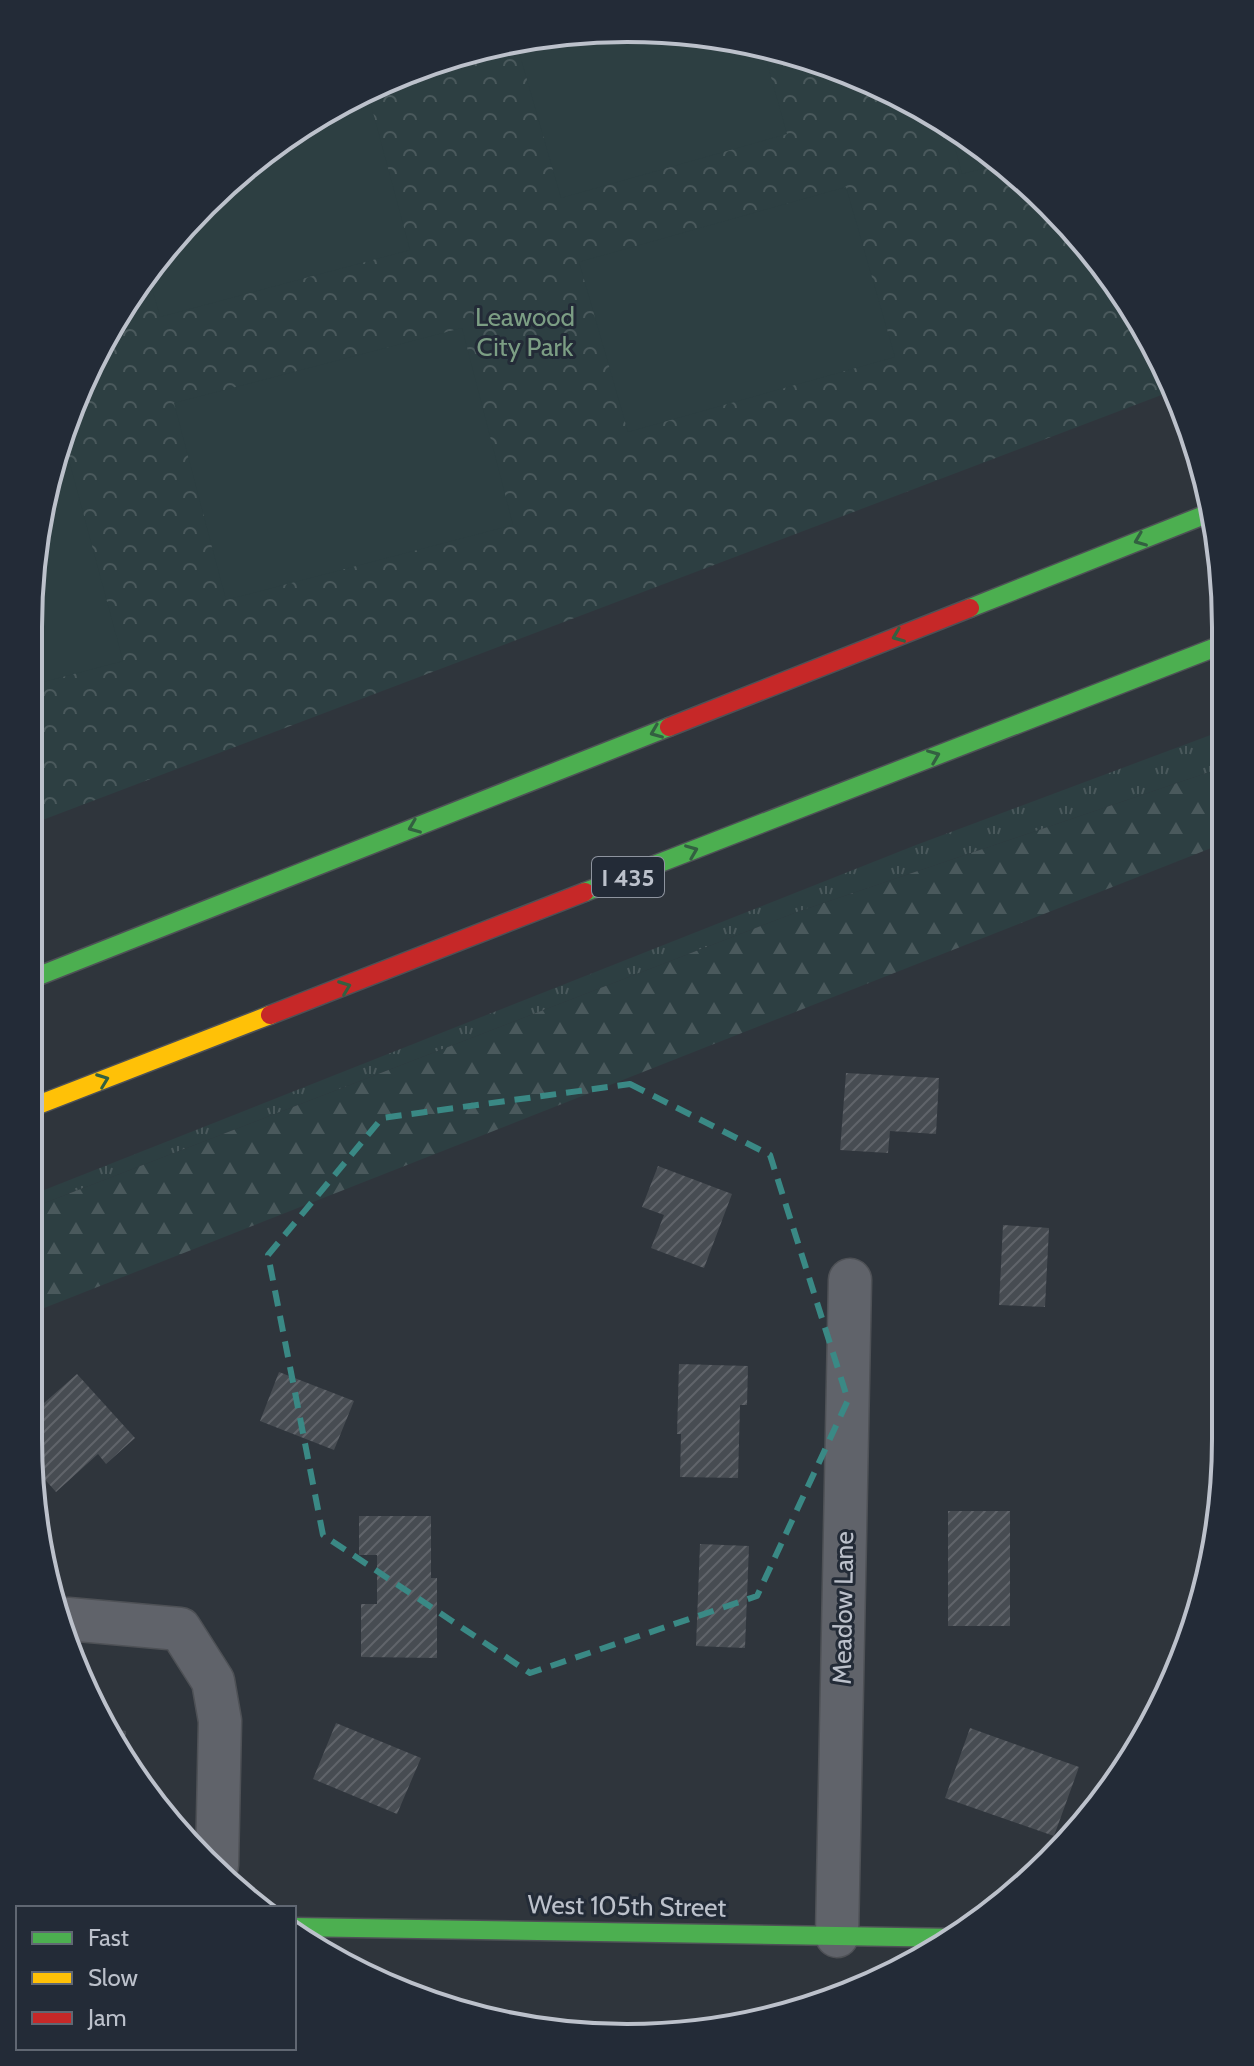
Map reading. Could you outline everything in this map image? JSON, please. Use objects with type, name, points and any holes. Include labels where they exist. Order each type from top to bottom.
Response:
[{"type":"main road","points":[[42,975],[1201,516]]},
{"type":"main road","name":"I 435","points":[[42,1103],[1212,649]]},
{"type":"main road","name":"West 105th Street","points":[[305,1927],[933,1938]]},
{"type":"street","name":"Meadow Lane","points":[[837,1936],[850,1280]]},
{"type":"street","points":[[71,1619],[180,1629],[213,1681],[220,1721],[217,1857]]},
{"type":"highlighted area","points":[[630,1084],[770,1155],[848,1400],[757,1596],[530,1673],[323,1535],[268,1255],[382,1118]]},
{"type":"green space","name":"Leawood City Park","points":[[589,43],[665,43],[741,53],[778,62],[815,73],[886,102],[920,120],[983,163],[1041,213],[1067,241],[1113,302],[1152,368],[1163,394],[42,820],[43,589],[53,513],[73,439],[102,368],[120,334],[187,241],[241,187],[335,120],[368,102],[439,73],[513,53],[551,47]]},
{"type":"green space","points":[[589,43],[665,43],[766,59],[787,134],[561,198],[519,52]]},
{"type":"green space","points":[[370,101],[410,250],[160,317],[152,287],[213,213],[271,163],[335,120]]},
{"type":"green space","points":[[954,142],[988,167],[962,174]]},
{"type":"green space","points":[[846,187],[895,357],[628,432],[579,262]]},
{"type":"green space","points":[[462,328],[513,525],[226,600],[174,403]]},
{"type":"green space","points":[[68,456],[123,661],[42,682],[43,589],[47,551]]},
{"type":"green space","points":[[1212,734],[1212,771],[797,912],[42,1204],[42,1191],[916,845]]},
{"type":"green space","points":[[1212,771],[1212,848],[42,1309],[42,1204],[797,912]]},
{"type":"building","points":[[846,1073],[939,1078],[936,1134],[890,1131],[888,1153],[840,1150]]},
{"type":"building","points":[[658,1166],[732,1194],[704,1268],[651,1248],[664,1215],[642,1207]]},
{"type":"building","points":[[1003,1225],[1049,1228],[1045,1307],[999,1305]]},
{"type":"building","points":[[679,1364],[748,1366],[747,1405],[740,1405],[738,1478],[680,1477],[681,1434],[677,1434]]},
{"type":"building","points":[[279,1372],[354,1401],[334,1450],[260,1421]]},
{"type":"building","points":[[77,1374],[135,1438],[106,1464],[98,1454],[56,1492],[43,1477],[42,1405]]},
{"type":"building","points":[[948,1511],[1010,1511],[1010,1626],[948,1626]]},
{"type":"building","points":[[359,1516],[431,1516],[431,1578],[437,1578],[437,1658],[361,1657],[361,1604],[377,1604],[377,1555],[359,1555]]},
{"type":"building","points":[[700,1544],[749,1546],[745,1648],[696,1646]]},
{"type":"building","points":[[336,1723],[421,1758],[397,1814],[313,1779]]},
{"type":"building","points":[[970,1728],[1079,1767],[1054,1836],[945,1798]]},
{"type":"traffic: fast","points":[[970,608],[1201,516]]},
{"type":"traffic: fast","points":[[585,892],[1212,649]]},
{"type":"traffic: fast","points":[[42,975],[669,727]]},
{"type":"traffic: fast","points":[[305,1927],[933,1938]]},
{"type":"traffic: slow","points":[[42,1103],[270,1015]]},
{"type":"traffic: jam","points":[[669,727],[970,608]]},
{"type":"traffic: jam","points":[[270,1015],[585,892]]}]
